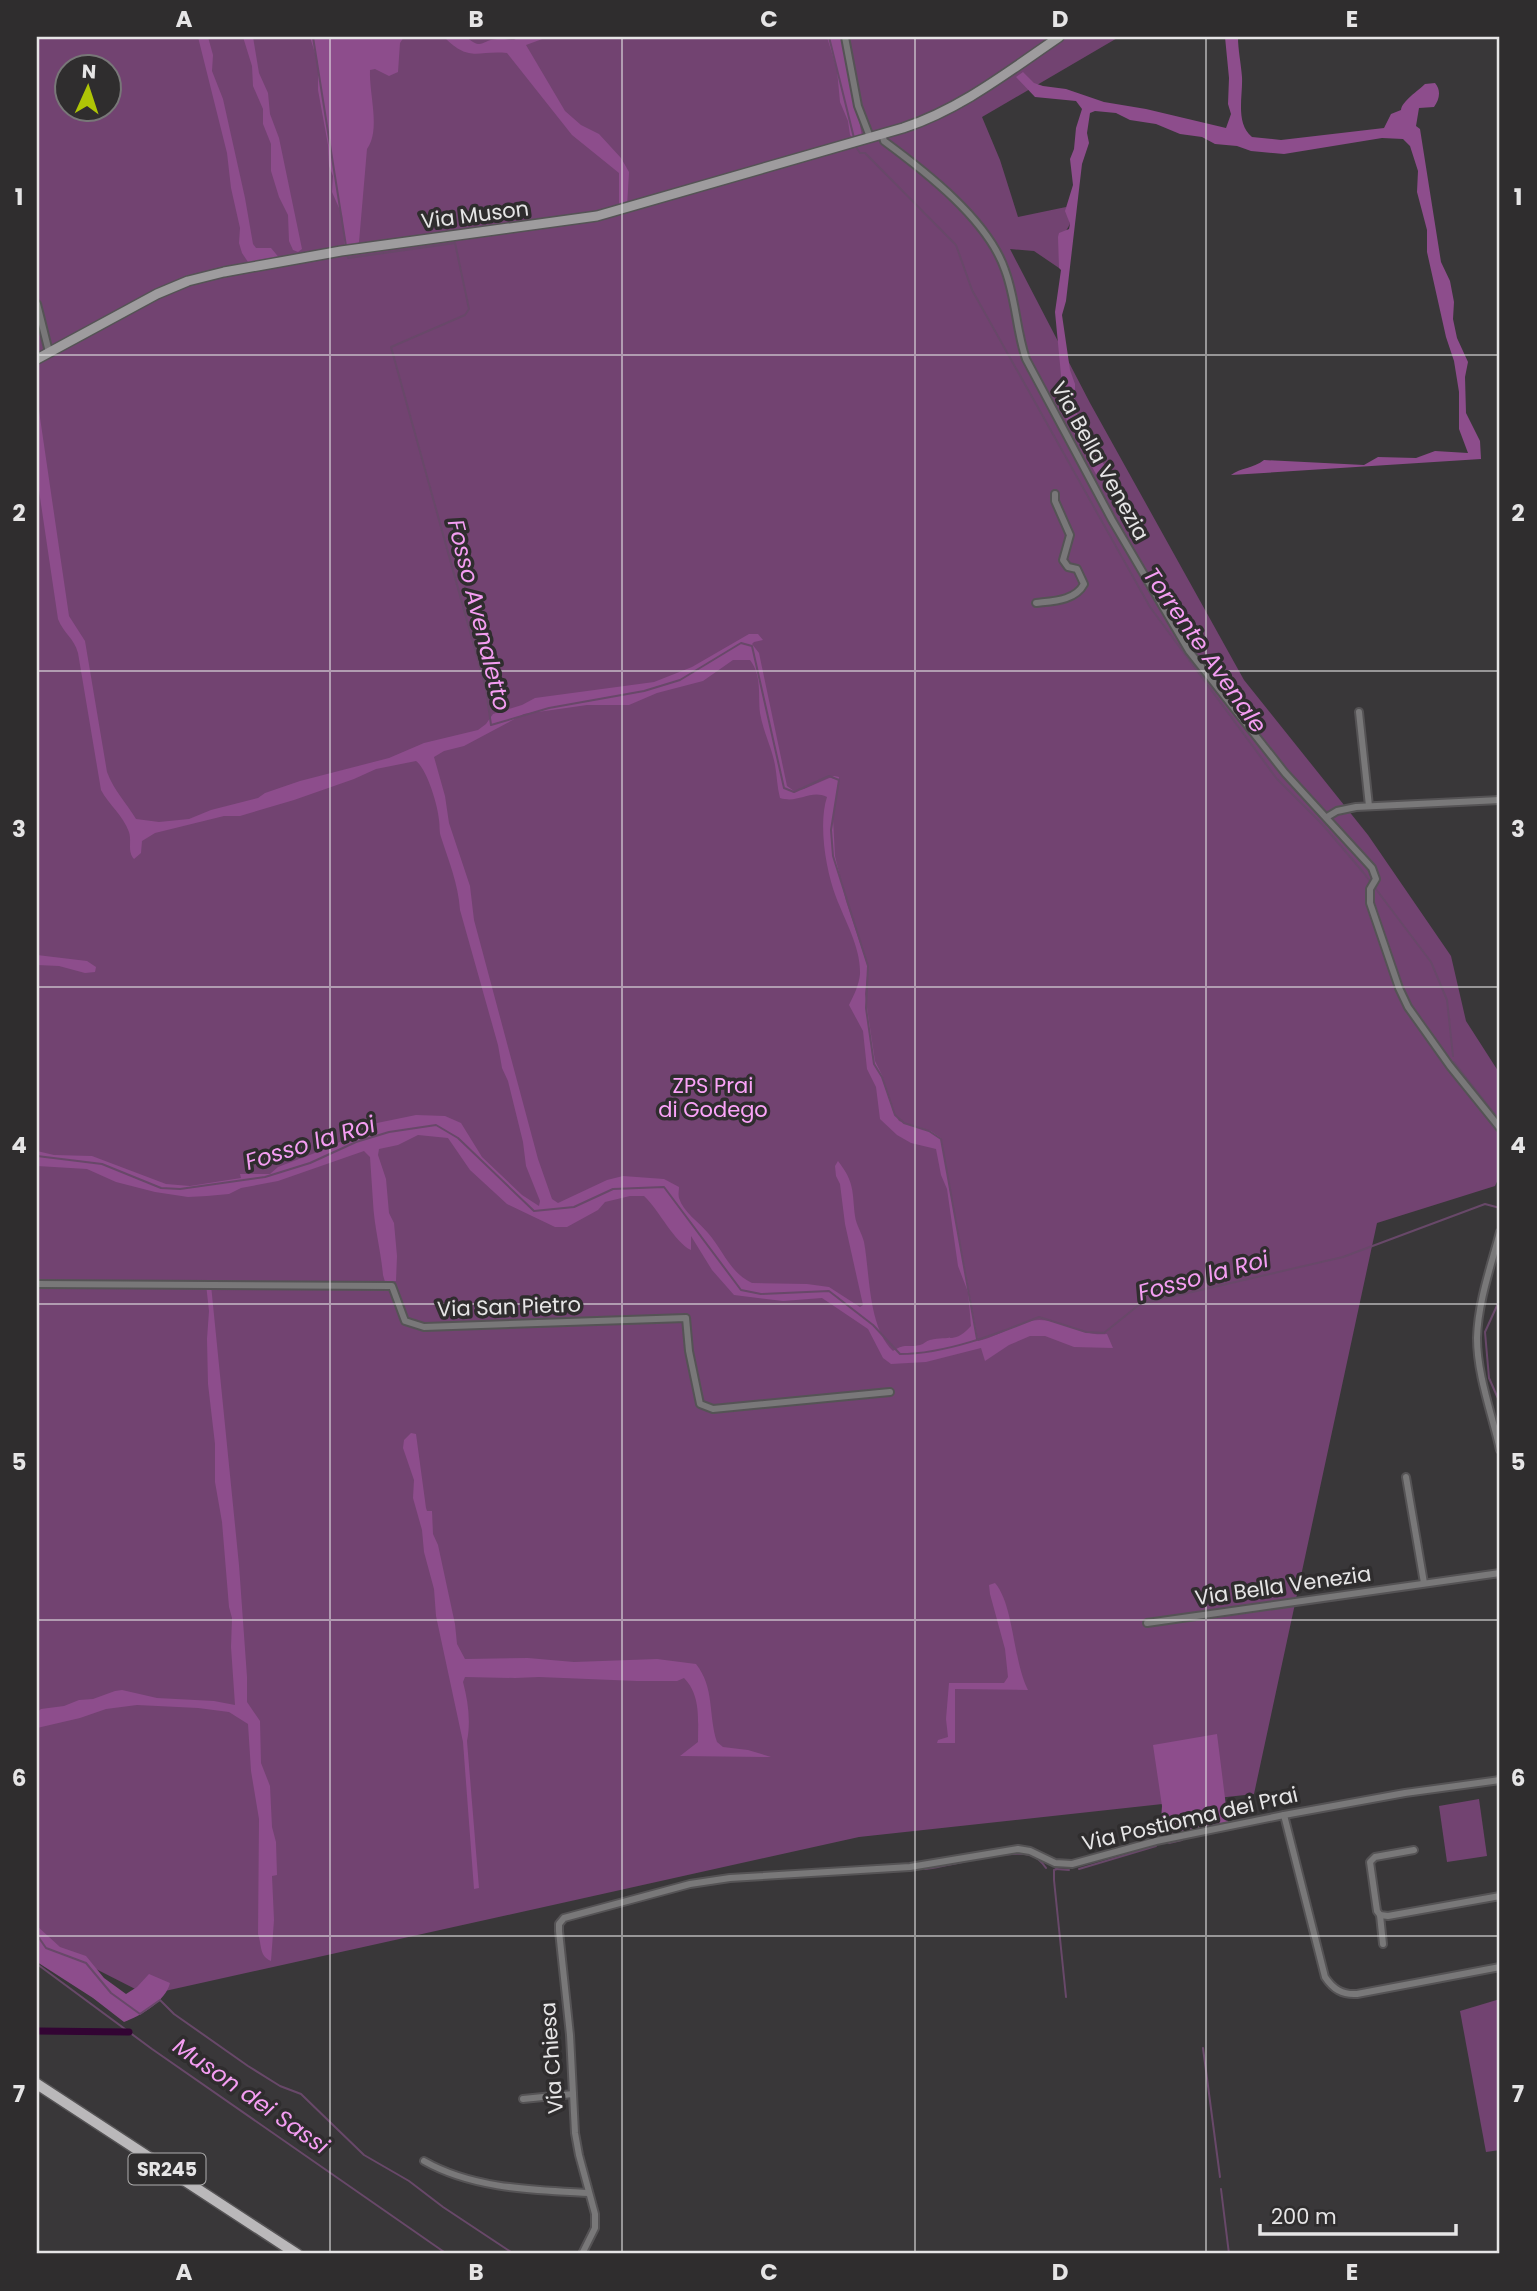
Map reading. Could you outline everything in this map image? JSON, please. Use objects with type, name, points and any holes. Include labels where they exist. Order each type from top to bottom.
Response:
[{"type":"main road","name":"Via Muson","points":[[37,359],[157,294],[188,281],[352,249],[597,216],[882,134],[926,120],[973,96],[1059,37]]},
{"type":"main road","name":"SR245","points":[[37,2084],[297,2254]]},
{"type":"street","points":[[845,37],[858,106],[870,137]]},
{"type":"street","name":"Via Bella Venezia","points":[[882,134],[884,141],[951,197],[974,220],[996,250],[1007,274],[1016,327],[1026,359],[1117,529],[1189,651],[1285,773],[1372,868],[1375,874],[1370,903],[1408,1007],[1450,1066],[1500,1128]]},
{"type":"street","points":[[37,304],[49,352]]},
{"type":"street","points":[[1036,603],[1068,597],[1082,589],[1084,584],[1077,569],[1068,567],[1063,560],[1070,535],[1055,501],[1055,494]]},
{"type":"street","points":[[1359,712],[1368,806]]},
{"type":"street","points":[[1327,817],[1338,811],[1368,806],[1500,800]]},
{"type":"street","points":[[1500,1232],[1477,1335],[1481,1372],[1500,1450]]},
{"type":"street","name":"Via San Pietro","points":[[37,1284],[393,1286],[405,1321],[424,1327],[686,1318],[689,1351],[700,1404],[713,1409],[890,1392]]},
{"type":"street","points":[[1406,1476],[1424,1583]]},
{"type":"street","name":"Via Bella Venezia","points":[[1147,1623],[1500,1573]]},
{"type":"street","name":"Via Postioma dei Prai","points":[[561,1920],[680,1887],[742,1877],[910,1867],[1018,1849],[1031,1851],[1055,1863],[1072,1864],[1156,1841],[1284,1815],[1405,1793],[1500,1780]]},
{"type":"street","points":[[1284,1815],[1325,1977],[1333,1988],[1344,1993],[1357,1994],[1500,1967]]},
{"type":"street","points":[[1383,1944],[1370,1862],[1375,1857],[1415,1850]]},
{"type":"street","points":[[1380,1915],[1388,1916],[1500,1896]]},
{"type":"street","name":"Via Chiesa","points":[[561,1920],[559,1931],[569,2023],[575,2133],[596,2223],[582,2254]]},
{"type":"street","points":[[523,2099],[573,2094]]},
{"type":"street","points":[[424,2161],[454,2174],[495,2185],[589,2193]]},
{"type":"green space","name":"ZPS Prai di Godego","points":[[37,37],[1119,37],[982,117],[1000,160],[1018,217],[1066,207],[1070,224],[1059,243],[1059,268],[1034,251],[1010,249],[1090,403],[1244,680],[1368,835],[1451,956],[1466,1021],[1500,1074],[1500,1175],[1495,1186],[1377,1223],[1254,1794],[859,1837],[147,1995],[37,1939]]},
{"type":"green space","points":[[1479,1799],[1487,1856],[1447,1862],[1439,1806]]},
{"type":"green space","points":[[1500,1999],[1500,2150],[1486,2152],[1460,2011]]},
{"type":"shaded area","points":[[198,37],[208,37],[213,55],[212,71],[223,99],[253,244],[256,248],[271,248],[281,260],[250,265],[242,253],[227,153]]},
{"type":"shaded area","points":[[243,37],[253,37],[259,73],[268,93],[270,114],[279,138],[302,249],[298,252],[293,250],[289,241],[288,215],[271,171],[271,144],[263,124],[263,109],[253,86],[252,66]]},
{"type":"shaded area","points":[[310,37],[404,37],[400,43],[398,72],[389,76],[375,69],[370,70],[374,122],[367,149],[359,242],[356,247],[345,248],[342,215],[332,192],[333,176],[329,166],[318,90],[318,63]]},
{"type":"shaded area","points":[[444,37],[466,37],[479,44],[519,37],[574,37],[545,38],[526,45],[565,111],[581,125],[599,134],[621,158],[629,172],[627,207],[619,209],[619,173],[572,135],[507,53],[467,53]]},
{"type":"shaded area","points":[[827,37],[843,37],[862,136],[854,139],[850,135],[848,121],[840,102],[837,70]]},
{"type":"shaded area","points":[[1225,37],[1238,37],[1242,117],[1243,124],[1252,137],[1281,140],[1384,128],[1391,114],[1401,110],[1407,100],[1425,84],[1435,83],[1437,86],[1439,95],[1436,104],[1434,107],[1419,108],[1416,126],[1420,129],[1441,262],[1450,281],[1457,338],[1468,362],[1465,377],[1466,413],[1480,441],[1481,459],[1231,475],[1264,460],[1364,465],[1378,457],[1416,458],[1435,451],[1468,453],[1459,429],[1459,392],[1454,361],[1427,252],[1427,230],[1417,192],[1418,171],[1410,146],[1403,139],[1382,138],[1284,154],[1251,151],[1237,146],[1215,144],[1202,137],[1180,134],[1156,124],[1130,120],[1116,113],[1095,111],[1090,113],[1087,133],[1089,143],[1082,164],[1066,301],[1062,315],[1080,425],[1095,453],[1114,477],[1104,474],[1097,476],[1065,417],[1055,312],[1061,270],[1058,237],[1059,233],[1069,229],[1070,224],[1065,211],[1073,185],[1070,159],[1082,109],[1076,101],[1035,97],[1016,77],[1023,72],[1034,83],[1043,86],[1066,89],[1104,102],[1226,128],[1231,114],[1228,104],[1229,78]]},
{"type":"shaded area","points":[[37,397],[69,616],[85,641],[107,772],[136,819],[159,822],[189,819],[211,810],[258,798],[300,781],[389,758],[424,743],[478,730],[493,714],[535,698],[654,682],[692,667],[749,634],[758,634],[763,640],[752,644],[759,653],[787,786],[794,791],[834,776],[839,777],[833,818],[835,856],[846,901],[868,967],[865,994],[875,1061],[899,1121],[931,1131],[941,1138],[978,1341],[1039,1320],[1090,1333],[1107,1334],[1113,1348],[1074,1347],[1045,1336],[1030,1336],[1009,1345],[985,1361],[981,1348],[926,1362],[891,1364],[883,1358],[868,1329],[822,1298],[783,1301],[734,1295],[712,1270],[691,1236],[691,1250],[679,1241],[644,1196],[630,1196],[605,1202],[598,1210],[567,1227],[555,1227],[507,1204],[470,1170],[448,1138],[418,1135],[398,1145],[379,1149],[378,1155],[386,1179],[389,1213],[394,1223],[397,1256],[396,1281],[385,1282],[375,1220],[370,1157],[364,1151],[278,1181],[241,1188],[229,1194],[188,1197],[116,1182],[87,1169],[37,1166],[37,1151],[54,1155],[92,1156],[166,1184],[190,1186],[241,1178],[240,1174],[270,1174],[278,1167],[328,1148],[377,1123],[416,1115],[445,1116],[461,1123],[482,1157],[522,1195],[539,1206],[540,1201],[526,1166],[508,1081],[502,1068],[455,882],[440,835],[434,797],[420,765],[416,761],[376,769],[294,800],[240,816],[224,816],[155,833],[142,841],[141,853],[134,859],[126,826],[101,790],[78,653],[58,619],[37,477]],"holes":[[[733,660],[750,660],[758,679],[760,713],[774,759],[780,798],[793,799],[815,795],[827,797],[823,820],[826,861],[832,886],[860,964],[859,982],[849,1005],[863,1031],[867,1069],[876,1087],[880,1119],[897,1135],[911,1143],[936,1149],[947,1189],[958,1266],[968,1292],[971,1326],[956,1337],[930,1340],[893,1351],[885,1341],[874,1314],[864,1242],[856,1219],[852,1187],[838,1161],[835,1166],[836,1176],[840,1184],[845,1224],[863,1305],[860,1307],[829,1287],[752,1283],[744,1279],[708,1233],[684,1208],[679,1198],[679,1187],[664,1179],[623,1176],[607,1180],[558,1203],[552,1199],[538,1159],[474,920],[470,886],[449,823],[434,757],[444,751],[464,746],[524,714],[587,705],[629,705],[657,693],[703,681]]]},
{"type":"shaded area","points":[[37,955],[87,961],[96,967],[95,972],[85,973],[59,966],[37,965]]},
{"type":"shaded area","points":[[206,1284],[211,1285],[239,1565],[247,1702],[260,1721],[261,1763],[270,1786],[272,1827],[276,1842],[277,1875],[272,1876],[274,1920],[271,1961],[263,1953],[258,1934],[259,1819],[251,1771],[248,1724],[229,1712],[137,1705],[106,1709],[37,1728],[37,1712],[41,1709],[64,1706],[122,1690],[157,1698],[214,1701],[235,1705],[232,1618],[215,1482],[215,1444],[208,1384],[209,1311]]},
{"type":"shaded area","points":[[411,1433],[416,1434],[426,1508],[427,1511],[432,1511],[433,1534],[438,1545],[457,1644],[465,1659],[528,1658],[574,1662],[657,1659],[696,1664],[709,1692],[717,1742],[723,1747],[748,1750],[771,1757],[680,1756],[698,1742],[696,1700],[684,1678],[677,1681],[637,1681],[465,1677],[463,1682],[468,1711],[467,1741],[479,1888],[474,1889],[463,1742],[436,1616],[434,1589],[424,1552],[422,1530],[413,1498],[414,1480],[403,1448],[404,1440]]},
{"type":"shaded area","points":[[995,1583],[1006,1605],[1019,1664],[1028,1690],[955,1689],[955,1743],[937,1743],[938,1740],[948,1737],[946,1719],[949,1683],[1004,1683],[1008,1677],[1005,1649],[990,1594],[989,1585]]},
{"type":"shaded area","points":[[1217,1734],[1228,1822],[1170,1834],[1160,1833],[1162,1806],[1153,1745]]},
{"type":"shaded area","points":[[37,1926],[60,1947],[86,1956],[104,1978],[126,1994],[149,1974],[170,1983],[168,1990],[152,2007],[124,2022],[93,1998],[37,1962]]},
{"type":"waterway","name":"Torrente Avenale","points":[[313,37],[346,246]]},
{"type":"waterway","points":[[829,37],[854,138]]},
{"type":"waterway","name":"Torrente Avenale","points":[[856,147],[956,245],[972,290],[1150,607],[1277,779],[1322,824],[1363,872],[1431,962],[1447,1000],[1453,1056]]},
{"type":"waterway","name":"Fosso Avenaletto","points":[[347,255],[348,258],[455,243],[469,309],[465,315],[391,347],[486,689],[491,725],[549,708],[644,691],[680,680],[741,643],[752,646],[784,788],[794,792],[829,776],[839,780],[831,830],[833,856],[868,966],[866,1008],[874,1064],[882,1077],[895,1115],[904,1123],[929,1131],[941,1139],[977,1339]]},
{"type":"waterway","name":"Torrente Avenale","points":[[1454,1062],[1500,1121]]},
{"type":"waterway","name":"Fosso la Roi","points":[[37,1156],[102,1164],[161,1188],[180,1189],[265,1177],[310,1163],[356,1142],[389,1132],[436,1125],[458,1138],[534,1211],[574,1207],[613,1189],[664,1187],[741,1290],[761,1294],[829,1291],[873,1325],[900,1354],[953,1347],[1039,1317],[1086,1332],[1104,1333],[1140,1304],[1343,1257],[1485,1204],[1500,1208]]},
{"type":"waterway","name":"Torrente Avenale","points":[[1500,1299],[1485,1332],[1489,1378],[1500,1403]]},
{"type":"waterway","points":[[1169,1843],[1182,1840]]},
{"type":"waterway","points":[[1079,1869],[1156,1846]]},
{"type":"waterway","points":[[925,1869],[1007,1854],[1030,1855],[1046,1868]]},
{"type":"waterway","points":[[1056,1869],[1069,1870]]},
{"type":"waterway","points":[[1057,1869],[1054,1870],[1054,1880],[1066,1997]]},
{"type":"waterway","points":[[37,1935],[46,1948],[86,1963],[111,1993],[140,2014],[160,2000],[174,2014],[248,2066],[280,2086],[301,2094],[364,2155],[409,2181],[514,2254]]},
{"type":"waterway","name":"Muson dei Sassi","points":[[37,1964],[152,2049],[447,2254]]},
{"type":"waterway","points":[[37,2031],[129,2032]]},
{"type":"waterway","points":[[1203,2048],[1220,2177]]},
{"type":"waterway","points":[[1221,2189],[1229,2254]]}]
